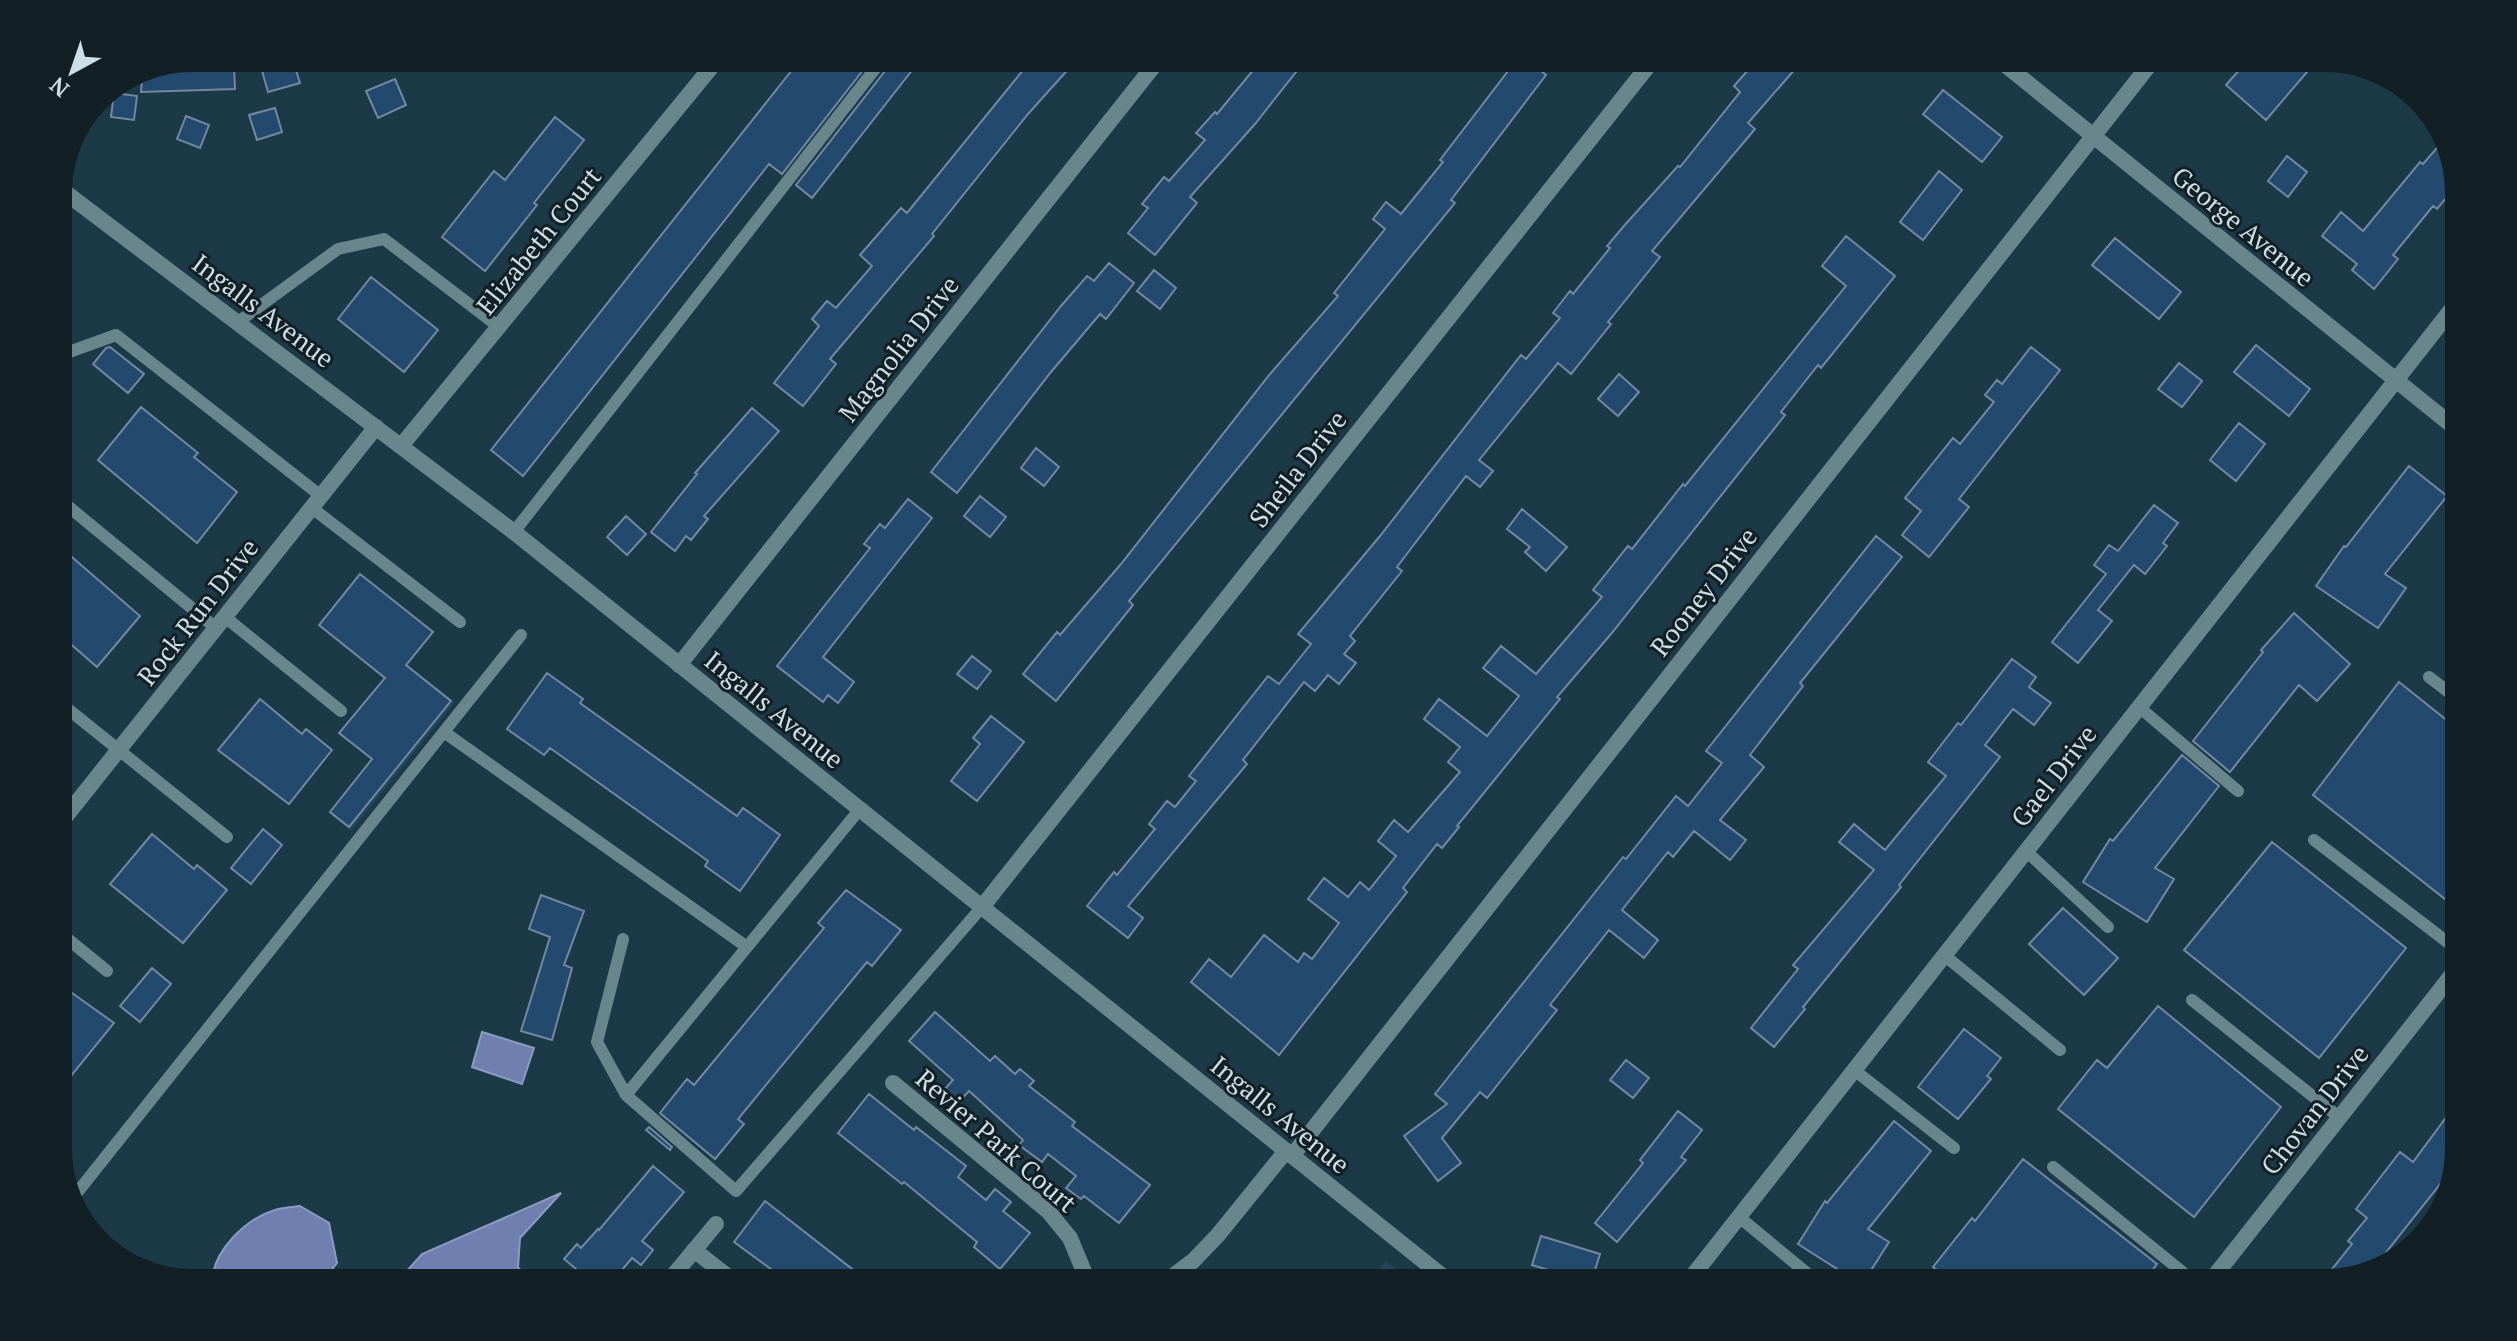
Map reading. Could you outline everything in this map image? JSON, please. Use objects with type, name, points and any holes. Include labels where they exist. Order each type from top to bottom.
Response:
[{"type":"street","name":"Elizabeth Court","points":[[401,446],[707,72]]},
{"type":"street","name":"Magnolia Drive","points":[[679,665],[1149,72]]},
{"type":"street","name":"Sheila Drive","points":[[982,907],[1643,72]]},
{"type":"street","name":"George Avenue","points":[[2013,72],[2445,419]]},
{"type":"street","name":"Rooney Drive","points":[[1184,1269],[1218,1235],[1289,1153],[2144,72]]},
{"type":"street","name":"Ingalls Avenue","points":[[72,198],[514,532],[1434,1269]]},
{"type":"street","name":"Gael Drive","points":[[1698,1269],[2445,318]]},
{"type":"street","name":"Rock Run Drive","points":[[72,809],[376,427]]},
{"type":"street","name":"Chovan Drive","points":[[2220,1269],[2445,984]]},
{"type":"street","name":"Revier Park Court","points":[[893,1083],[1048,1211],[1070,1238],[1083,1269]]},
{"type":"street","points":[[678,1269],[716,1224]]},
{"type":"street","points":[[694,1250],[718,1269]]},
{"type":"lane","points":[[514,532],[873,72]]},
{"type":"lane","points":[[238,322],[338,249],[384,239],[499,327]]},
{"type":"lane","points":[[72,351],[116,335],[460,622]]},
{"type":"lane","points":[[72,509],[341,711]]},
{"type":"lane","points":[[79,1190],[521,635]]},
{"type":"lane","points":[[2429,677],[2445,689]]},
{"type":"lane","points":[[2139,707],[2238,791]]},
{"type":"lane","points":[[72,712],[227,837]]},
{"type":"lane","points":[[444,732],[747,947]]},
{"type":"lane","points":[[626,1095],[860,809]]},
{"type":"lane","points":[[2314,840],[2445,940]]},
{"type":"lane","points":[[2026,851],[2108,927]]},
{"type":"lane","points":[[623,939],[597,1042],[626,1095],[736,1191],[982,907]]},
{"type":"lane","points":[[72,942],[107,971]]},
{"type":"lane","points":[[1944,955],[2060,1050]]},
{"type":"lane","points":[[2192,1000],[2340,1118]]},
{"type":"lane","points":[[1854,1070],[1954,1148]]},
{"type":"lane","points":[[2053,1167],[2179,1269]]},
{"type":"lane","points":[[1739,1217],[1802,1269]]},
{"type":"shaded area","points":[[436,687],[455,702],[351,831],[332,816]]},
{"type":"shaded area","points":[[1386,1261],[1396,1269],[1379,1269]]},
{"type":"water","points":[[482,1032],[534,1048],[522,1084],[472,1067]]},
{"type":"water","points":[[561,1193],[520,1238],[520,1269],[409,1269],[422,1254]]},
{"type":"water","points":[[300,1206],[329,1223],[337,1263],[332,1269],[214,1269],[232,1238],[252,1221],[281,1208]]},
{"type":"building","points":[[234,72],[235,89],[141,92],[142,83],[176,73]]},
{"type":"building","points":[[262,72],[297,72],[300,83],[268,92]]},
{"type":"building","points":[[790,72],[862,72],[782,174],[769,164],[523,476],[491,450]]},
{"type":"building","points":[[884,72],[911,72],[812,198],[796,185]]},
{"type":"building","points":[[1022,72],[1066,72],[1028,114],[932,234],[934,236],[830,359],[836,364],[803,406],[774,383],[819,326],[812,319],[827,301],[836,308],[872,266],[860,255],[901,208],[907,213]]},
{"type":"building","points":[[1252,72],[1296,72],[1190,197],[1197,203],[1155,255],[1128,233],[1148,208],[1142,204],[1164,177],[1169,181],[1205,140],[1196,133],[1215,112],[1217,114]]},
{"type":"building","points":[[1507,72],[1542,72],[1546,75],[1451,200],[1455,203],[1129,601],[1133,605],[1056,701],[1023,674],[1057,632],[1060,635],[1121,564],[1270,374],[1338,296],[1334,293],[1385,229],[1373,219],[1386,202],[1401,214],[1443,162],[1440,160]]},
{"type":"building","points":[[1746,72],[1793,72],[1748,123],[1755,129],[1652,251],[1660,257],[1608,322],[1611,324],[1571,374],[1558,363],[1479,460],[1493,471],[1480,487],[1466,476],[1397,567],[1402,571],[1350,636],[1355,641],[1344,654],[1356,663],[1339,684],[1328,675],[1315,691],[1304,682],[1243,760],[1247,764],[1128,906],[1143,918],[1128,938],[1087,906],[1155,829],[1149,824],[1167,801],[1175,807],[1196,781],[1189,776],[1268,676],[1279,684],[1311,644],[1298,634],[1380,536],[1521,355],[1526,359],[1560,318],[1553,313],[1570,291],[1573,294],[1610,248],[1607,246],[1680,167],[1740,92],[1734,86]]},
{"type":"building","points":[[2238,72],[2307,72],[2266,120],[2226,85]]},
{"type":"building","points":[[395,79],[406,105],[378,118],[366,91]]},
{"type":"building","points":[[1943,90],[2002,137],[1982,162],[1923,114]]},
{"type":"building","points":[[124,94],[137,96],[134,120],[111,117],[113,102]]},
{"type":"building","points":[[275,108],[282,132],[257,140],[249,115]]},
{"type":"building","points":[[186,116],[209,125],[200,148],[177,139]]},
{"type":"building","points":[[555,117],[584,140],[485,271],[442,237],[494,171],[505,180]]},
{"type":"building","points":[[2437,148],[2443,168],[2445,200],[2437,209],[2433,206],[2393,255],[2398,259],[2374,289],[2352,270],[2357,264],[2322,236],[2341,212],[2363,231],[2420,162],[2423,164]]},
{"type":"building","points":[[2287,156],[2307,172],[2288,197],[2268,181]]},
{"type":"building","points":[[1939,171],[1962,190],[1923,240],[1900,222]]},
{"type":"building","points":[[1846,236],[1895,276],[1821,368],[1818,365],[1781,412],[1785,415],[1557,697],[1560,699],[1459,827],[1442,848],[1437,844],[1403,888],[1407,892],[1279,1055],[1191,982],[1209,959],[1231,977],[1264,935],[1298,962],[1304,953],[1312,959],[1339,923],[1308,899],[1324,878],[1348,897],[1360,882],[1369,890],[1396,856],[1378,841],[1394,820],[1408,832],[1460,772],[1448,762],[1460,747],[1424,719],[1439,699],[1487,736],[1519,696],[1483,668],[1501,646],[1536,674],[1602,597],[1593,590],[1628,546],[1632,549],[1683,484],[1685,486],[1846,286],[1822,266]]},
{"type":"building","points":[[2115,238],[2181,292],[2159,319],[2092,265]]},
{"type":"building","points":[[1109,263],[1134,283],[1106,319],[1100,314],[1051,372],[957,493],[931,472],[1061,306],[1087,276],[1094,281]]},
{"type":"building","points":[[1154,270],[1176,288],[1160,309],[1137,291]]},
{"type":"building","points":[[371,277],[438,330],[404,372],[338,319]]},
{"type":"building","points":[[2256,345],[2310,389],[2289,416],[2234,372]]},
{"type":"building","points":[[110,347],[144,374],[128,393],[93,364]]},
{"type":"building","points":[[2031,347],[2060,370],[1959,499],[1969,507],[1929,557],[1902,535],[1921,511],[1905,498],[1953,438],[1960,444],[1994,402],[1985,395],[1997,380],[2002,384]]},
{"type":"building","points":[[2179,363],[2202,381],[2182,407],[2158,389]]},
{"type":"building","points":[[1619,374],[1639,392],[1618,416],[1598,399]]},
{"type":"building","points":[[141,407],[198,453],[194,457],[237,492],[197,543],[98,460]]},
{"type":"building","points":[[752,408],[779,431],[704,516],[708,519],[691,540],[686,536],[675,551],[651,532],[695,473]]},
{"type":"building","points":[[2239,423],[2265,444],[2236,481],[2210,460]]},
{"type":"building","points":[[1036,448],[1059,467],[1044,486],[1021,468]]},
{"type":"building","points":[[2409,466],[2445,494],[2445,499],[2385,574],[2406,588],[2378,628],[2316,586]]},
{"type":"building","points":[[980,496],[1006,517],[990,537],[964,516]]},
{"type":"building","points":[[908,499],[932,518],[823,657],[854,682],[838,703],[828,695],[823,702],[777,666],[870,548],[864,544],[880,524],[885,528]]},
{"type":"building","points":[[2154,505],[2178,523],[2163,543],[2167,546],[2145,574],[2134,565],[2098,610],[2112,621],[2078,663],[2052,642],[2106,574],[2094,565],[2109,545],[2118,551]]},
{"type":"building","points":[[1522,509],[1567,547],[1546,571],[1525,552],[1530,547],[1507,529]]},
{"type":"building","points":[[626,516],[646,534],[627,555],[607,537]]},
{"type":"building","points":[[1876,536],[1902,557],[1800,683],[1803,686],[1750,755],[1764,767],[1720,820],[1746,840],[1730,860],[1694,831],[1673,857],[1668,852],[1622,910],[1658,940],[1644,958],[1609,930],[1550,1005],[1557,1010],[1487,1098],[1480,1092],[1442,1138],[1461,1163],[1438,1181],[1404,1136],[1447,1104],[1435,1094],[1623,857],[1626,859],[1676,796],[1688,806],[1722,763],[1706,751]]},
{"type":"building","points":[[72,557],[140,616],[97,667],[72,645]]},
{"type":"building","points":[[360,574],[433,632],[406,665],[451,701],[349,827],[330,812],[372,759],[339,733],[385,678],[319,625]]},
{"type":"building","points":[[2294,613],[2350,664],[2317,701],[2299,685],[2230,772],[2193,741],[2263,652],[2261,650]]},
{"type":"building","points":[[972,656],[991,671],[977,689],[957,674]]},
{"type":"building","points":[[2012,659],[2036,677],[2029,687],[2051,703],[2034,725],[2013,709],[1985,745],[2000,757],[1774,1047],[1751,1028],[1798,969],[1793,965],[1874,870],[1839,842],[1854,824],[1885,850],[1946,776],[1928,762]]},
{"type":"building","points":[[547,673],[583,699],[580,703],[737,816],[743,808],[780,835],[740,891],[705,866],[708,861],[550,748],[544,755],[507,729]]},
{"type":"building","points":[[2399,682],[2445,719],[2445,899],[2313,795]]},
{"type":"building","points":[[260,699],[302,734],[306,729],[332,750],[289,804],[218,750]]},
{"type":"building","points":[[991,716],[1024,742],[977,801],[951,781],[980,744],[973,738]]},
{"type":"building","points":[[2182,755],[2219,786],[2155,868],[2174,879],[2147,922],[2083,882],[2110,839],[2113,841]]},
{"type":"building","points":[[263,829],[282,845],[251,884],[231,868]]},
{"type":"building","points":[[152,834],[194,869],[197,865],[227,890],[183,943],[110,884]]},
{"type":"building","points":[[2272,842],[2406,948],[2319,1058],[2184,950]]},
{"type":"building","points":[[846,890],[901,930],[872,966],[867,962],[738,1119],[744,1124],[715,1159],[660,1113],[687,1079],[694,1085],[824,928],[818,923]]},
{"type":"building","points":[[541,895],[584,911],[564,965],[572,968],[552,1040],[521,1031],[550,937],[529,929]]},
{"type":"building","points":[[2063,908],[2118,958],[2084,995],[2029,944]]},
{"type":"building","points":[[152,968],[171,984],[140,1022],[120,1006]]},
{"type":"building","points":[[72,993],[114,1023],[72,1075]]},
{"type":"building","points":[[2158,1006],[2281,1107],[2194,1217],[2058,1109],[2097,1060],[2107,1068]]},
{"type":"building","points":[[935,1012],[990,1061],[995,1056],[1015,1074],[1020,1069],[1034,1081],[1029,1086],[1075,1122],[1072,1126],[1150,1185],[1119,1223],[1084,1196],[1081,1199],[1066,1188],[1076,1176],[1048,1154],[1042,1162],[1019,1145],[1023,1140],[969,1091],[959,1102],[944,1090],[953,1080],[909,1041]]},
{"type":"building","points":[[1964,1029],[2001,1058],[1987,1076],[1991,1079],[1958,1119],[1918,1087]]},
{"type":"building","points":[[1626,1060],[1649,1078],[1633,1098],[1610,1080]]},
{"type":"building","points":[[869,1094],[966,1166],[958,1177],[986,1200],[995,1189],[1011,1202],[1003,1211],[1030,1233],[1000,1269],[974,1247],[977,1242],[838,1133]]},
{"type":"building","points":[[1678,1111],[1702,1130],[1681,1157],[1686,1160],[1617,1242],[1595,1223],[1643,1163],[1640,1160]]},
{"type":"building","points":[[2445,1119],[2444,1165],[2439,1185],[2386,1252],[2356,1265],[2333,1269],[2352,1244],[2348,1241],[2367,1218],[2356,1209],[2400,1152],[2413,1162]]},
{"type":"building","points":[[1894,1121],[1931,1151],[1868,1229],[1889,1242],[1872,1269],[1837,1269],[1798,1244],[1825,1201],[1827,1203]]},
{"type":"building","points":[[649,1127],[672,1147],[670,1150],[646,1130]]},
{"type":"building","points":[[2023,1159],[2157,1264],[2153,1269],[1933,1267],[1972,1218],[1975,1221]]},
{"type":"building","points":[[653,1166],[684,1192],[642,1241],[653,1250],[641,1265],[632,1258],[623,1269],[576,1269],[564,1259],[577,1244],[581,1248]]},
{"type":"building","points":[[765,1201],[852,1269],[771,1269],[734,1242]]},
{"type":"building","points":[[1541,1236],[1600,1254],[1595,1269],[1545,1269],[1532,1265]]}]
